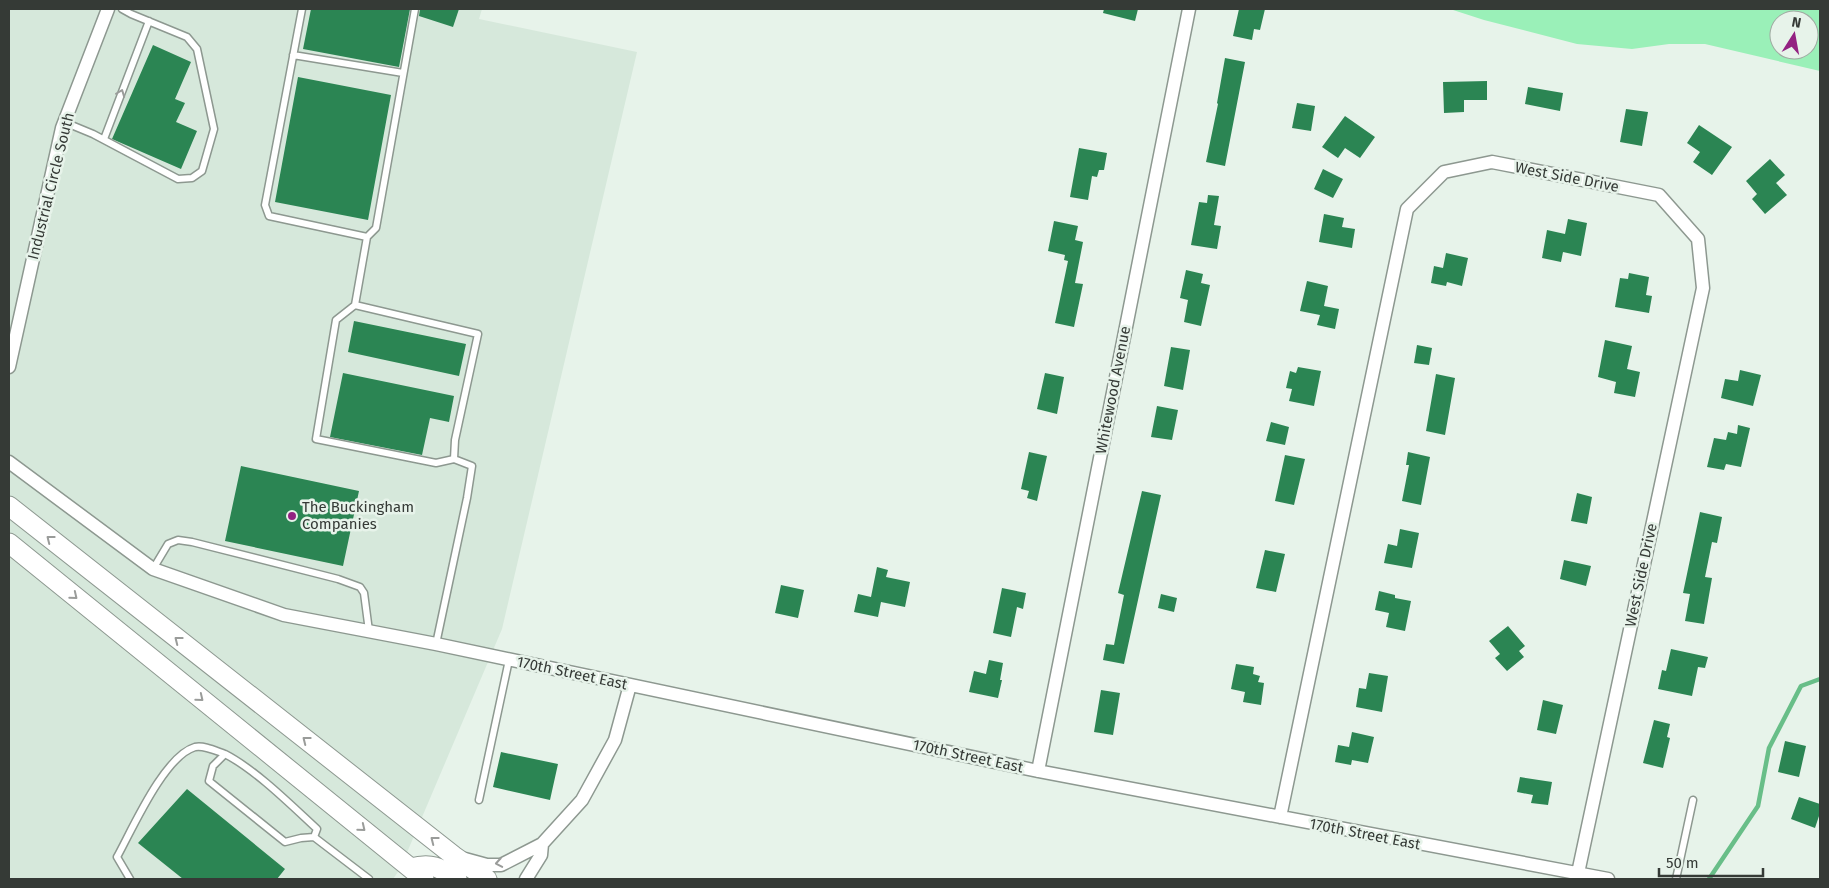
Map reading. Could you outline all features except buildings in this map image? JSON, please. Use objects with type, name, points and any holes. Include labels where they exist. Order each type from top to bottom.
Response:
[{"type":"main road","points":[[9,506],[454,856],[487,879]]},
{"type":"main road","points":[[9,543],[418,874],[424,864],[444,870],[457,879]]},
{"type":"street","name":"Industrial Circle South","points":[[9,367],[12,341],[64,122],[108,9]]},
{"type":"street","name":"Whitewood Avenue","points":[[1038,771],[1189,9]]},
{"type":"street","name":"West Side Drive","points":[[1280,818],[1407,209],[1444,172],[1492,162],[1659,195],[1698,239],[1703,288],[1571,875]]},
{"type":"street","name":"170th Street East","points":[[9,462],[153,569],[284,615],[436,644],[1038,771],[1571,875],[1608,879]]},
{"type":"street","points":[[454,856],[487,865],[501,865],[542,844],[582,800],[615,740],[630,685]]},
{"type":"street","points":[[526,879],[541,855],[542,844]]},
{"type":"lane","points":[[64,122],[104,139],[178,179],[192,178],[202,171],[214,129],[196,49],[187,38],[122,9]]},
{"type":"lane","points":[[302,9],[265,205],[269,216],[367,237]]},
{"type":"lane","points":[[415,9],[376,228],[367,237],[355,305],[336,320],[316,439],[436,463],[454,459],[472,466],[468,498],[436,644]]},
{"type":"lane","points":[[104,139],[149,21]]},
{"type":"lane","points":[[293,55],[403,73]]},
{"type":"lane","points":[[355,305],[478,334],[455,440],[454,459]]},
{"type":"lane","points":[[153,569],[168,544],[178,540],[338,579],[360,587],[364,593],[370,632]]},
{"type":"lane","points":[[479,800],[509,660]]},
{"type":"lane","points":[[130,879],[117,857],[156,784],[178,758],[195,747],[209,748],[236,759],[289,803],[317,830],[314,837]]},
{"type":"lane","points":[[225,754],[214,766],[209,781],[285,842],[314,837],[369,879]]},
{"type":"lane","points":[[1676,879],[1693,800]]},
{"type":"shaded area","points":[[9,9],[482,9],[479,19],[637,52],[502,629],[400,869],[393,879],[9,879]]},
{"type":"green space","points":[[1450,9],[1820,9],[1820,71],[1773,60],[1819,60],[1819,10],[1769,10],[1769,59],[1705,44],[1669,44],[1632,49],[1577,44],[1484,20]]},
{"type":"waterway","points":[[1709,879],[1758,806],[1769,748],[1801,686],[1820,679]]},
{"type":"place","name":"The Buckingham Companies","points":[[292,516]]}]
